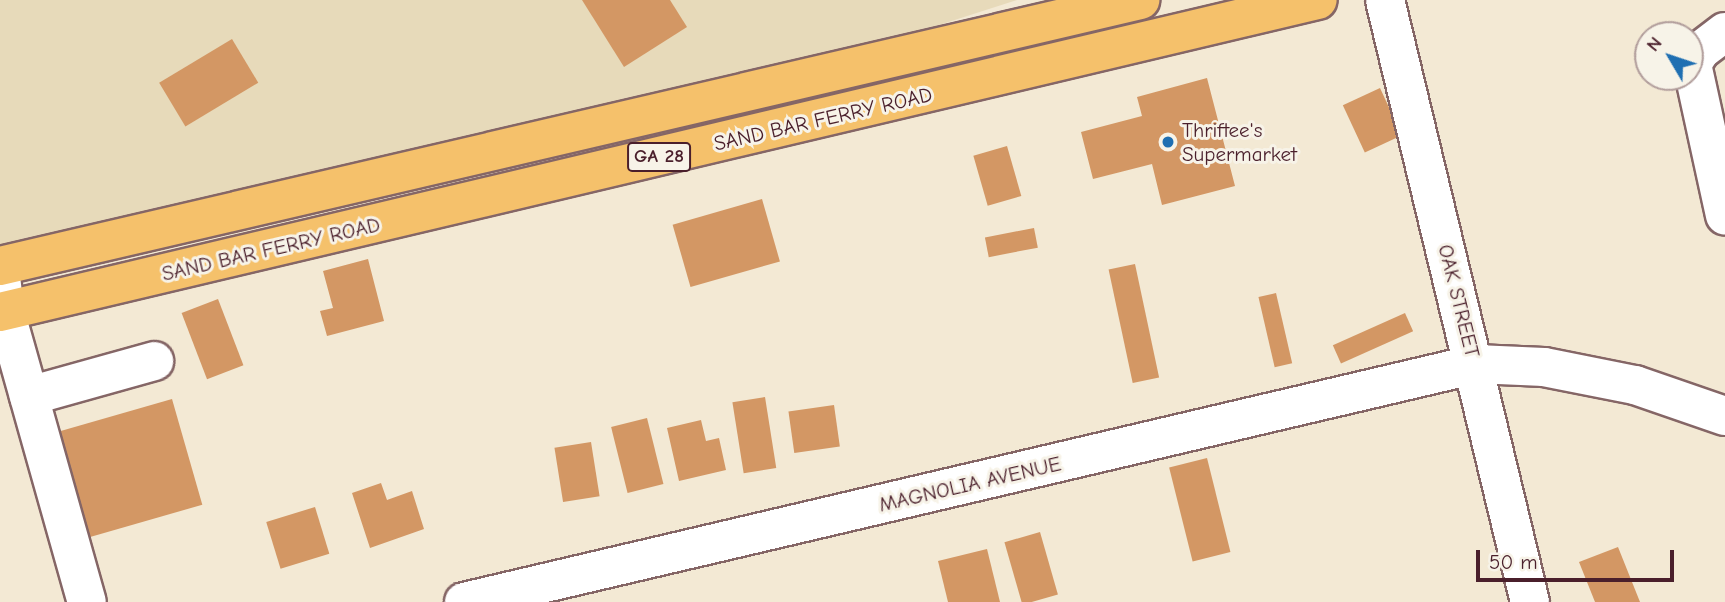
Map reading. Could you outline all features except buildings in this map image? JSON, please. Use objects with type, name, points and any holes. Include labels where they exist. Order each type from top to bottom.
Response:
[{"type":"main road","name":"SAND BAR FERRY ROAD","points":[[2,312],[1318,0]]},
{"type":"main road","name":"GA 28","points":[[0,267],[1122,4]]},
{"type":"street","name":"OAK STREET","points":[[1385,0],[1476,364],[1530,602]]},
{"type":"street","points":[[1120,49],[1122,4]]},
{"type":"street","points":[[1725,32],[1701,50],[1692,64],[1725,215]]},
{"type":"street","points":[[0,267],[2,312],[29,396],[87,602]]},
{"type":"street","points":[[29,396],[153,361]]},
{"type":"street","name":"MAGNOLIA AVENUE","points":[[464,602],[1476,364],[1544,367],[1634,385],[1725,415]]},
{"type":"shaded area","points":[[0,0],[1017,0],[802,69],[0,286]]},
{"type":"place","name":"Thriftee's Supermarket","points":[[1168,142]]}]
